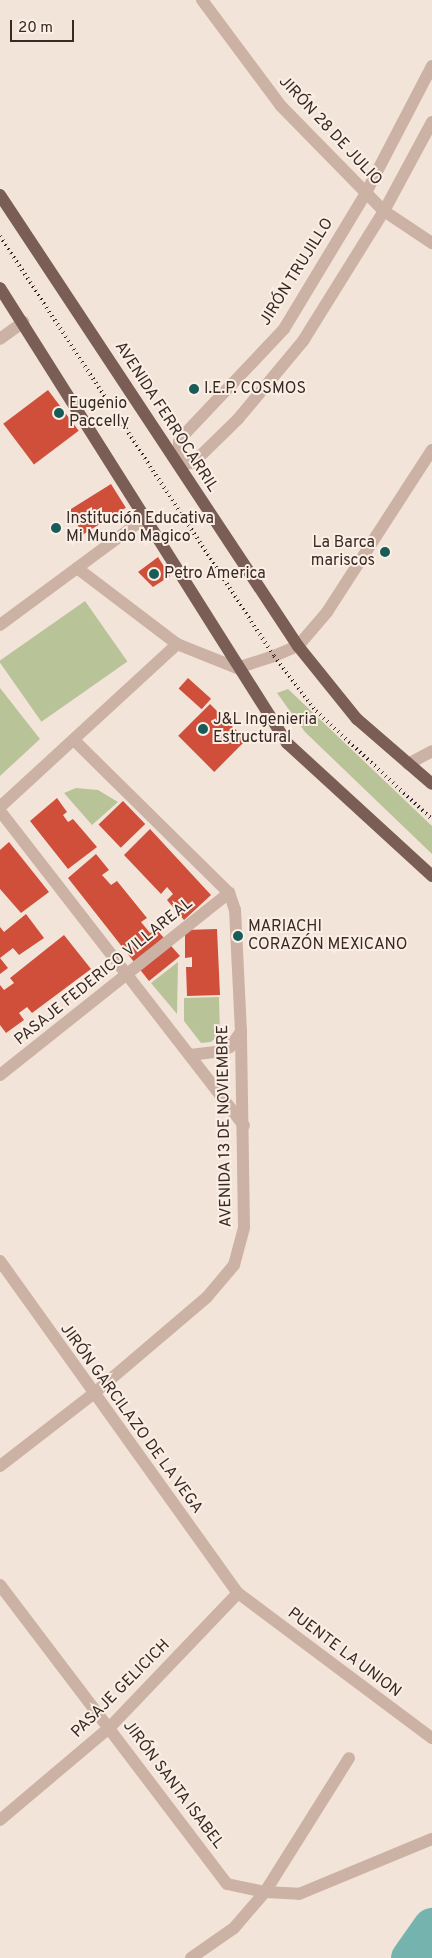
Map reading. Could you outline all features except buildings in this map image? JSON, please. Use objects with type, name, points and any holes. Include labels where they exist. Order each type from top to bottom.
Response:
[{"type":"main road","name":"AVENIDA FERROCARRIL","points":[[0,195],[298,646],[357,719],[432,784]]},
{"type":"main road","points":[[0,288],[146,517],[237,668],[287,743],[430,874]]},
{"type":"street","name":"JIRÓN 28 DE JULIO","points":[[202,0],[281,106],[384,211],[432,244]]},
{"type":"street","name":"JIRÓN TRUJILLO","points":[[179,440],[284,329],[366,193],[432,66]]},
{"type":"street","points":[[191,484],[193,464],[238,419],[304,341],[384,211],[432,122]]},
{"type":"street","points":[[0,339],[23,322]]},
{"type":"street","points":[[161,439],[179,440],[178,464],[193,464]]},
{"type":"street","points":[[77,568],[177,644],[237,668],[298,646],[327,612],[432,450]]},
{"type":"street","points":[[0,625],[146,517]]},
{"type":"street","points":[[0,807],[75,741],[177,644]]},
{"type":"street","points":[[75,741],[229,893]]},
{"type":"street","points":[[408,764],[432,751]]},
{"type":"street","points":[[0,811],[244,1126]]},
{"type":"street","name":"PASAJE FEDERICO VILLAREAL","points":[[0,1075],[229,893]]},
{"type":"street","name":"AVENIDA 13 DE NOVIEMBRE","points":[[0,1466],[92,1395],[207,1297],[234,1265],[244,1227],[244,1126],[235,910],[229,893]]},
{"type":"street","points":[[190,1055],[222,1051],[230,1047],[241,1032]]},
{"type":"street","name":"JIRÓN GARCILAZO DE LA VEGA","points":[[0,1262],[92,1395],[238,1594]]},
{"type":"street","name":"JIRÓN SANTA ISABEL","points":[[0,1585],[110,1727],[227,1884],[265,1892],[299,1894],[373,1866],[432,1839]]},
{"type":"street","name":"PASAJE GELICICH","points":[[0,1820],[110,1727],[238,1594]]},
{"type":"street","name":"PUENTE LA UNION","points":[[238,1594],[432,1738]]},
{"type":"street","points":[[192,1958],[234,1928],[265,1892],[349,1758]]},
{"type":"green space","points":[[85,601],[127,662],[41,722],[0,661]]},
{"type":"green space","points":[[0,688],[40,739],[0,776]]},
{"type":"green space","points":[[288,689],[432,826],[432,854],[305,732],[277,693]]},
{"type":"green space","points":[[76,788],[98,790],[118,802],[92,825],[64,793]]},
{"type":"green space","points":[[178,962],[177,1014],[151,983]]},
{"type":"green space","points":[[219,997],[220,1034],[211,1042],[201,1043],[184,1021],[184,998]]},
{"type":"waterway","points":[[410,1958],[432,1927]]},
{"type":"railway","points":[[0,236],[274,656],[316,711],[432,819]]},
{"type":"place","name":"I.E.P. COSMOS","points":[[194,389]]},
{"type":"place","name":"Eugenio Paccelly","points":[[59,413]]},
{"type":"place","name":"Institución Educativa Mi Mundo Magico","points":[[56,528]]},
{"type":"place","name":"La Barca mariscos","points":[[385,552]]},
{"type":"place","name":"Petro America","points":[[154,574]]},
{"type":"place","name":"J&L Ingenieria Estructural","points":[[203,729]]},
{"type":"place","name":"MARIACHI CORAZÓN MEXICANO","points":[[238,936]]}]
